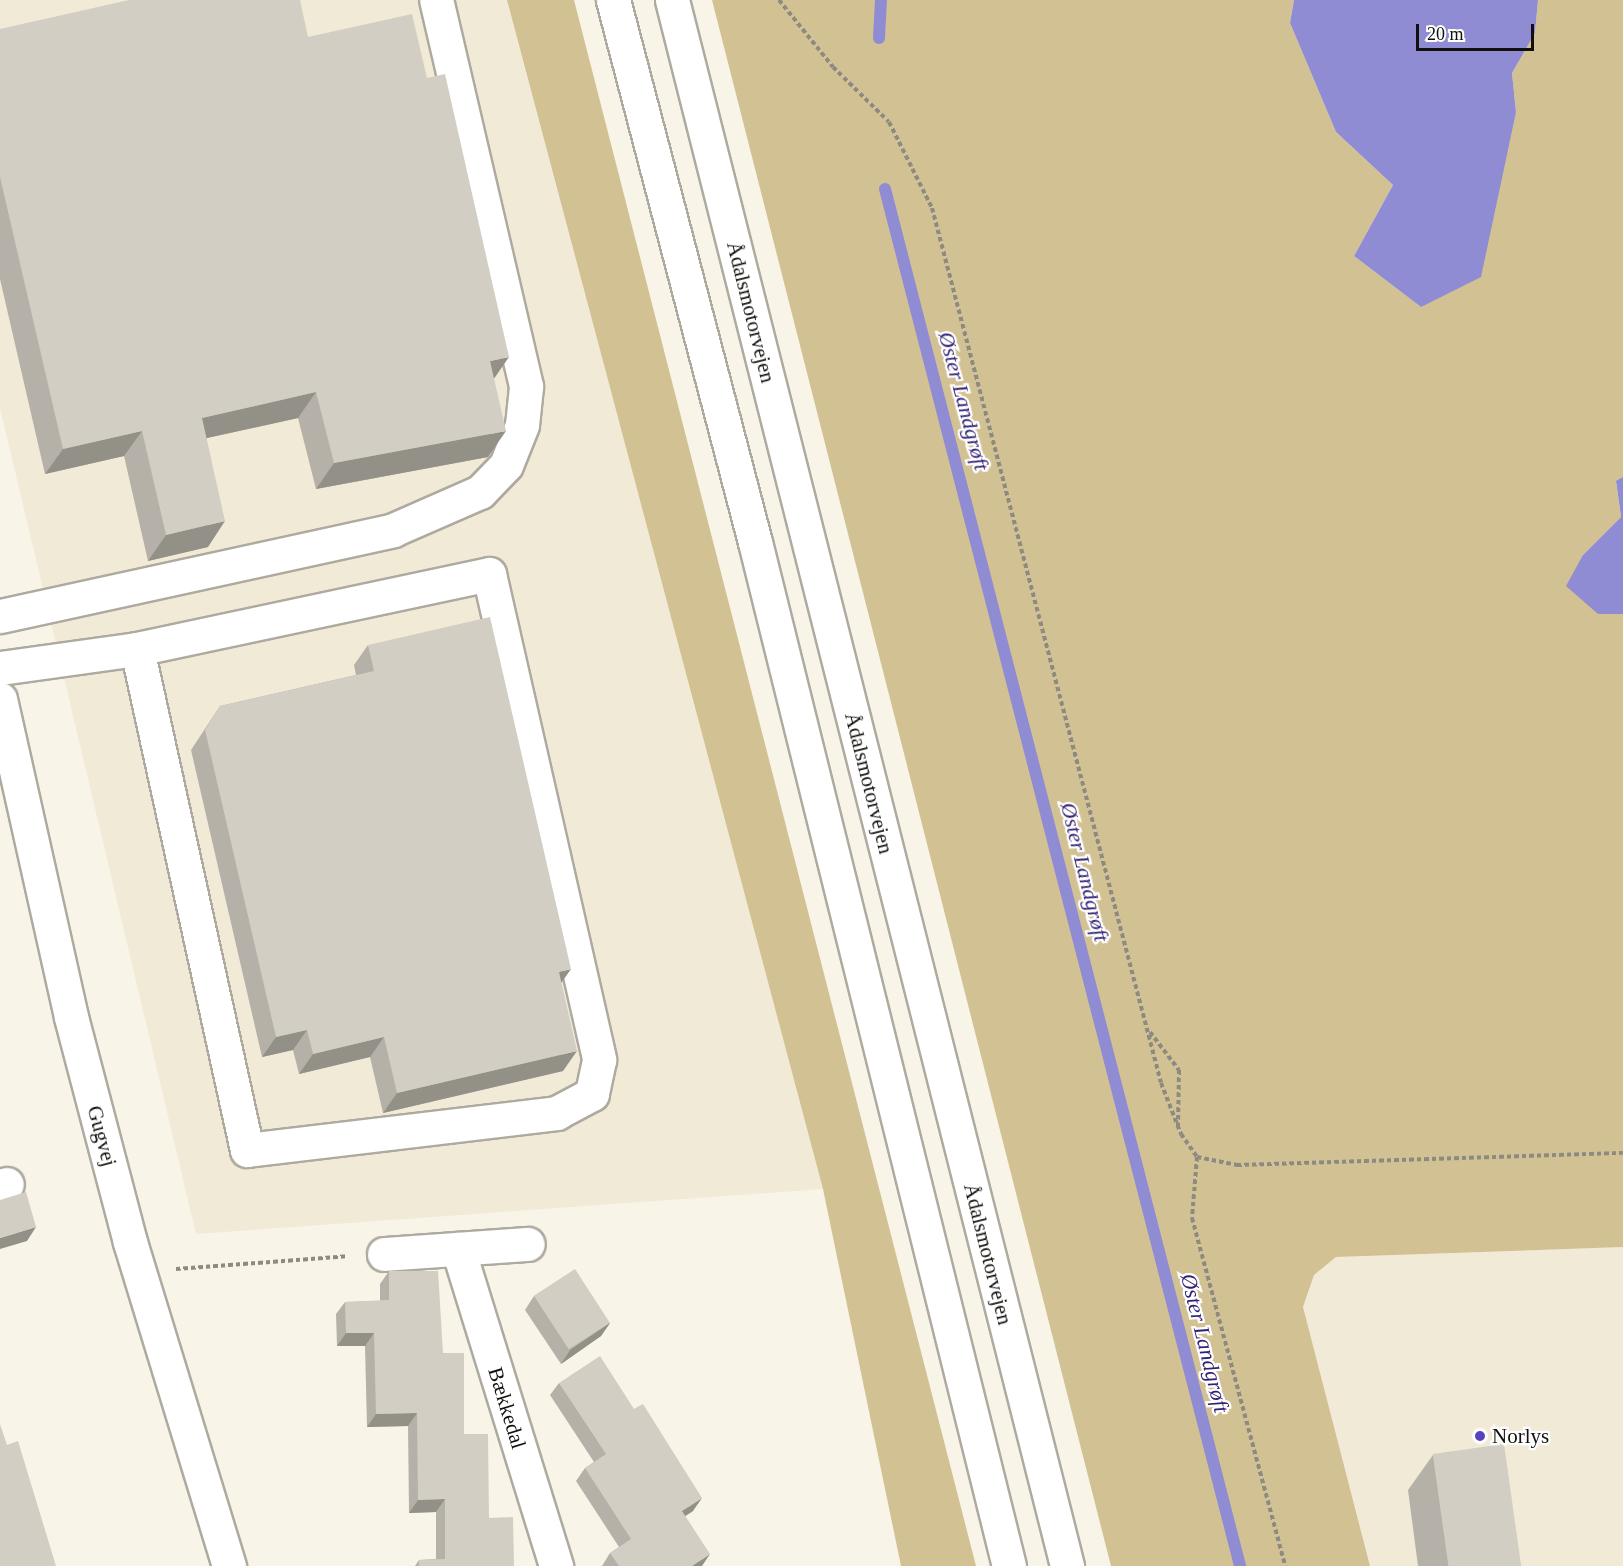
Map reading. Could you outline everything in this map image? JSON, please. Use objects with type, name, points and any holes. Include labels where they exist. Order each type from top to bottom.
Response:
[{"type":"main road","points":[[0,616],[393,530],[480,492],[506,465],[522,426],[526,386],[436,0]]},
{"type":"main road","points":[[613,0],[755,542],[1009,1566]]},
{"type":"main road","name":"Ådalsmotorvejen","points":[[672,0],[1067,1566]]},
{"type":"main road","points":[[0,668],[136,649],[489,574],[599,1060],[592,1094],[557,1113],[247,1150],[136,649]]},
{"type":"main road","name":"Gugvej","points":[[0,699],[71,1017],[141,1278],[229,1566]]},
{"type":"main road","points":[[384,1254],[528,1244]]},
{"type":"main road","name":"Bækkedal","points":[[458,1249],[556,1566]]},
{"type":"path","points":[[779,0],[833,67],[889,122],[932,208],[1148,1030],[1178,1127],[1197,1157],[1192,1218],[1285,1566]]},
{"type":"path","points":[[1148,1030],[1179,1070],[1178,1127]]},
{"type":"path","points":[[1197,1157],[1237,1165],[1623,1153]]},
{"type":"path","points":[[141,1278],[195,1263],[384,1254]]},
{"type":"shaded area","points":[[0,0],[507,0],[823,1189],[196,1234],[0,408]]},
{"type":"shaded area","points":[[507,0],[574,0],[976,1566],[901,1566],[823,1189]]},
{"type":"shaded area","points":[[712,0],[1294,0],[1290,23],[1336,132],[1393,185],[1354,256],[1421,307],[1516,112],[1512,73],[1535,33],[1538,0],[1623,0],[1623,477],[1616,482],[1621,517],[1583,555],[1598,614],[1623,614],[1623,1247],[1336,1257],[1314,1275],[1303,1307],[1370,1566],[1111,1566]]},
{"type":"shaded area","points":[[1294,0],[1538,0],[1535,33],[1512,73],[1516,112],[1481,277],[1421,307],[1354,256],[1393,185],[1336,132],[1290,23]]},
{"type":"shaded area","points":[[1623,477],[1623,614],[1598,614],[1566,586],[1583,555],[1621,517],[1616,481]]},
{"type":"shaded area","name":"Norlys","points":[[1623,1247],[1623,1566],[1370,1566],[1303,1307],[1314,1275],[1336,1257]]},
{"type":"building","points":[[129,0],[300,0],[308,37],[412,14],[427,78],[445,74],[509,357],[490,361],[506,431],[334,463],[316,392],[202,418],[225,521],[166,535],[142,431],[63,449],[0,177],[0,29]]},
{"type":"building","points":[[490,617],[571,969],[559,972],[577,1051],[397,1093],[384,1037],[313,1054],[307,1030],[276,1037],[205,730],[220,706],[374,671],[368,645]]},
{"type":"building","points":[[26,1192],[36,1227],[0,1238],[0,1200]]},
{"type":"building","points":[[575,1269],[610,1323],[569,1349],[534,1296]]},
{"type":"building","points":[[389,1271],[438,1271],[443,1353],[464,1353],[464,1434],[488,1434],[489,1518],[513,1517],[514,1566],[419,1566],[419,1560],[445,1559],[445,1499],[418,1500],[417,1413],[376,1414],[374,1333],[346,1333],[345,1302],[389,1300]]},
{"type":"building","points":[[600,1356],[634,1409],[643,1404],[702,1498],[682,1511],[710,1554],[692,1566],[619,1566],[610,1553],[631,1539],[585,1468],[606,1454],[559,1383]]},
{"type":"building","points":[[0,1424],[7,1445],[18,1441],[56,1566],[0,1566]]},
{"type":"building","points":[[1504,1444],[1521,1566],[1448,1566],[1433,1454]]},
{"type":"waterway","name":"Øster Landgrøft","points":[[879,38],[881,0]]},
{"type":"waterway","name":"Øster Landgrøft","points":[[885,189],[1240,1566]]},
{"type":"place","name":"Norlys","points":[[1480,1436]]}]
